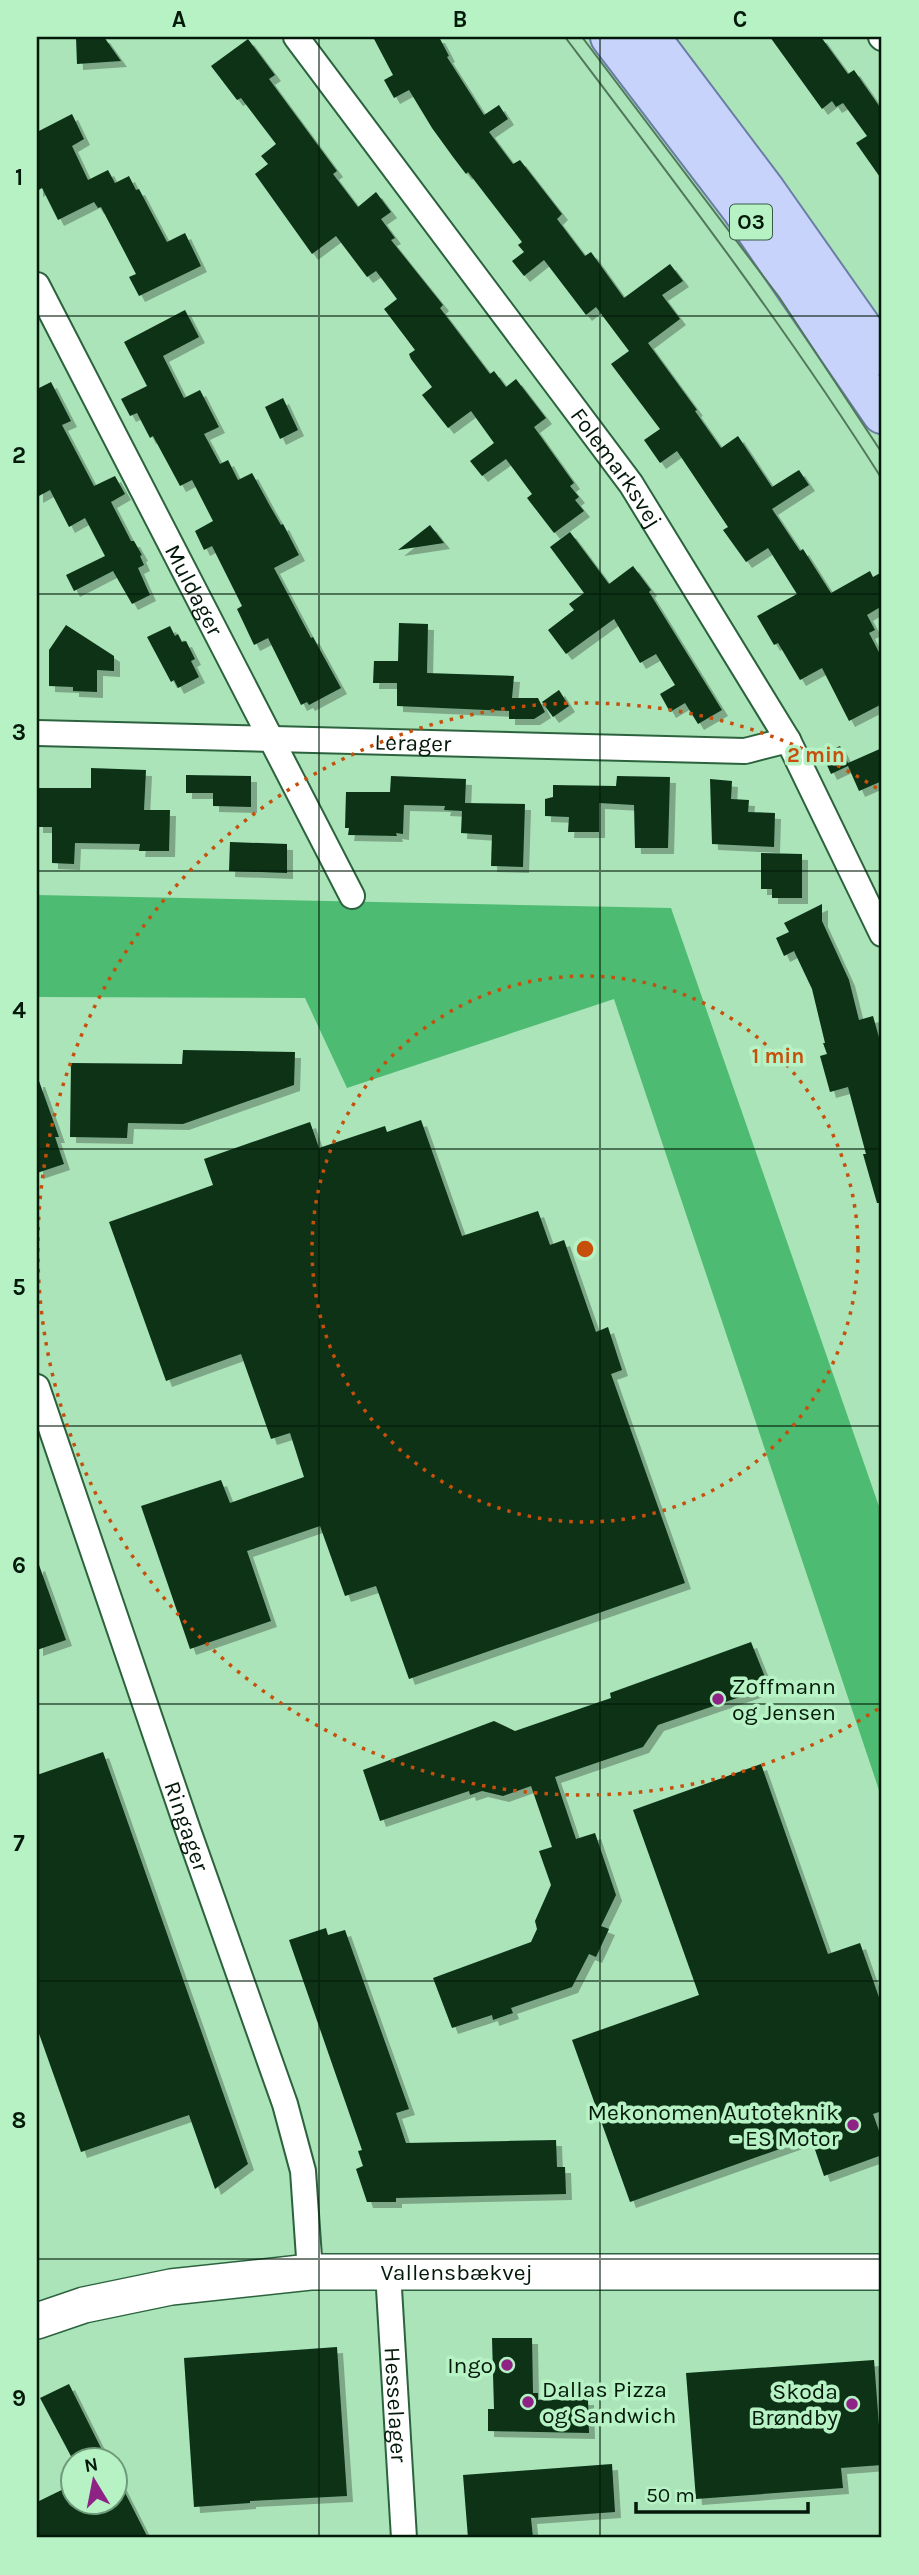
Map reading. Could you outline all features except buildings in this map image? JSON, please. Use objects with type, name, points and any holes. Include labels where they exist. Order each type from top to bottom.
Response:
[{"type":"main road","name":"O3","points":[[610,37],[742,211],[882,414]]},
{"type":"main road","name":"O3","points":[[650,37],[766,191],[882,356]]},
{"type":"street","name":"Folemarksvej","points":[[296,37],[631,484],[788,740],[882,934]]},
{"type":"street","name":"Muldager","points":[[37,285],[352,896]]},
{"type":"street","name":"Lerager","points":[[37,733],[746,751],[788,740]]},
{"type":"street","name":"Ringager","points":[[37,1387],[285,2105],[303,2171],[310,2272]]},
{"type":"street","name":"Vallensbækvej","points":[[37,2321],[84,2305],[177,2286],[310,2272],[882,2272]]},
{"type":"street","name":"Hesselager","points":[[388,2272],[404,2538]]},
{"type":"green space","points":[[37,895],[671,908],[882,1515],[882,1799],[614,999],[347,1088],[305,998],[37,997]]},
{"type":"tram line","points":[[565,37],[768,310],[882,479]]},
{"type":"tram line","points":[[582,37],[779,297],[882,453]]},
{"type":"place","name":"Zoffmann og Jensen","points":[[718,1699]]},
{"type":"place","name":"Mekonomen Autoteknik - ES Motor","points":[[853,2125]]},
{"type":"place","name":"Ingo","points":[[507,2365]]},
{"type":"place","name":"Dallas Pizza og Sandwich","points":[[528,2402]]},
{"type":"place","name":"Skoda Brøndby","points":[[852,2404]]}]
